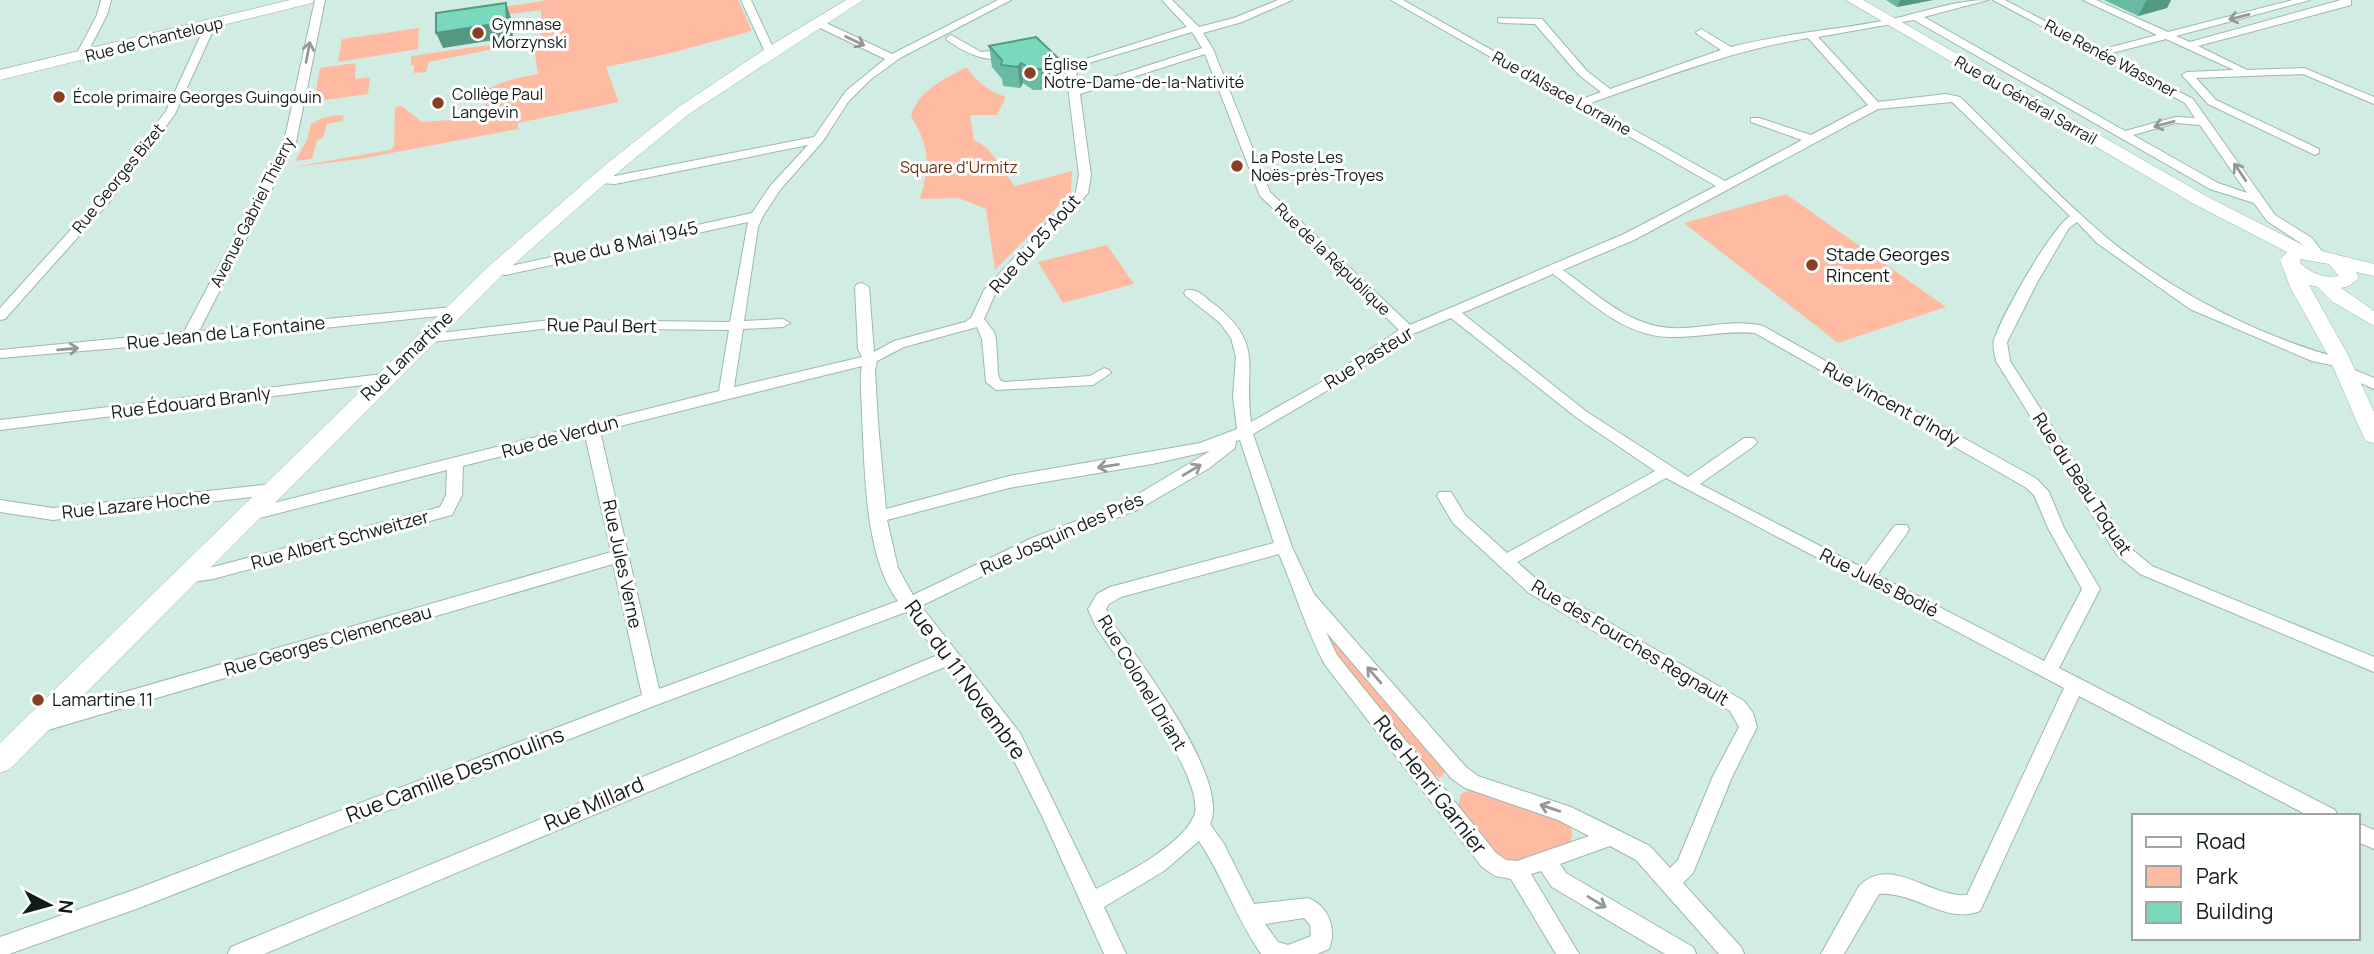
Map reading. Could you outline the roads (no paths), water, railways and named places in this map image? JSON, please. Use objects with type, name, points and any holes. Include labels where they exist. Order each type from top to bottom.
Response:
[{"type":"main road","points":[[2344,274],[2351,292],[2373,317]]},
{"type":"main road","points":[[2321,318],[2312,288],[2315,282],[2322,281]]},
{"type":"street","points":[[80,57],[102,15],[106,0]]},
{"type":"street","name":"Rue de Chanteloup","points":[[0,75],[307,0]]},
{"type":"street","name":"Avenue Gabriel Thierry","points":[[188,338],[290,142],[320,0]]},
{"type":"street","points":[[746,0],[770,52]]},
{"type":"street","points":[[726,392],[756,216],[776,186],[819,139],[849,94],[892,58],[1006,0]]},
{"type":"street","name":"Rue de la République","points":[[1167,0],[1195,30],[1208,49],[1264,192],[1289,221],[1408,331]]},
{"type":"street","points":[[1069,72],[1195,30],[1238,20],[1287,0]]},
{"type":"street","name":"Rue d'Alsace Lorraine","points":[[1396,0],[1726,187]]},
{"type":"street","name":"Rue du Général Sarrail","points":[[1853,0],[2200,200],[2275,247],[2301,259]]},
{"type":"street","points":[[1581,103],[1758,43],[1891,22],[1983,0]]},
{"type":"street","name":"Rue Renée Wassner","points":[[1998,0],[2189,101],[2258,200],[2279,225],[2308,241],[2301,259]]},
{"type":"street","points":[[2088,0],[2246,72]]},
{"type":"street","points":[[2100,52],[2305,0]]},
{"type":"street","points":[[2188,46],[2348,3],[2346,0]]},
{"type":"street","name":"Rue Lamartine","points":[[0,761],[382,379],[496,270],[683,111],[850,2]]},
{"type":"street","name":"Rue du Général Sarrail","points":[[1915,16],[2214,187],[2258,200]]},
{"type":"street","points":[[1502,20],[1538,22],[1583,73],[1609,94]]},
{"type":"street","points":[[818,23],[892,58]]},
{"type":"street","name":"Rue Georges Bizet","points":[[0,316],[107,197],[171,112],[211,24]]},
{"type":"street","points":[[1701,32],[1730,51]]},
{"type":"street","points":[[1812,36],[1875,106],[1951,97],[1956,99],[2102,240],[2195,306],[2343,367],[2374,384]]},
{"type":"street","points":[[951,38],[974,55],[987,58],[1024,51]]},
{"type":"street","points":[[1069,72],[1104,83],[1208,49]]},
{"type":"street","points":[[2315,151],[2212,102],[2187,75],[2304,71],[2374,101]]},
{"type":"street","name":"Rue du 25 Août","points":[[976,320],[989,293],[1082,193],[1085,174],[1069,72]]},
{"type":"street","name":"Rue Pasteur","points":[[880,516],[1009,482],[1203,448],[1245,432],[1325,386],[1408,331],[1642,231],[1875,106]]},
{"type":"street","points":[[2054,116],[2080,110]]},
{"type":"street","points":[[1755,120],[1810,139]]},
{"type":"street","points":[[2122,135],[2176,120],[2206,122]]},
{"type":"street","points":[[600,179],[615,180],[819,139]]},
{"type":"street","name":"Rue du 8 Mai 1945","points":[[496,270],[506,271],[756,216]]},
{"type":"street","name":"Rue du Beau Toquat","points":[[2076,217],[2064,226],[2031,281],[2000,342],[2003,360],[2123,551],[2146,570],[2374,665]]},
{"type":"street","points":[[2301,259],[2362,278],[2374,271]]},
{"type":"street","points":[[2301,259],[2340,298],[2373,317]]},
{"type":"street","points":[[2301,259],[2298,282],[2321,318],[2374,436]]},
{"type":"street","name":"Rue Vincent d'Indy","points":[[1555,270],[1623,317],[1655,332],[1731,326],[1758,329],[2031,483],[2041,492],[2056,528],[2091,589],[2049,669]]},
{"type":"street","points":[[2322,281],[2344,274]]},
{"type":"street","points":[[862,287],[865,348],[871,359],[868,370],[870,407],[880,516]]},
{"type":"street","name":"Rue Henri Garnier","points":[[1191,293],[1219,314],[1238,337],[1243,357],[1240,396],[1245,432],[1284,547],[1307,598],[1319,638],[1331,660],[1489,860],[1502,869],[1517,870]]},
{"type":"street","name":"Rue Jean de La Fontaine","points":[[0,354],[453,311]]},
{"type":"street","name":"Rue Jules Bodié","points":[[1454,313],[1582,415],[1688,485],[2049,669],[2324,814]]},
{"type":"street","points":[[2321,318],[2345,314],[2373,317]]},
{"type":"street","points":[[871,359],[899,344],[958,330],[976,320],[986,325],[990,336],[989,371],[993,382],[1001,387],[1093,380],[1104,373]]},
{"type":"street","name":"Rue Paul Bert","points":[[423,339],[550,324],[736,326],[783,323]]},
{"type":"street","name":"Rue de Verdun","points":[[248,515],[593,429],[726,392],[871,359]]},
{"type":"street","name":"Rue Édouard Branly","points":[[0,425],[382,379]]},
{"type":"street","name":"Rue Jules Verne","points":[[593,429],[652,699]]},
{"type":"street","name":"Rue Josquin des Prés","points":[[910,604],[1038,542],[1131,506],[1202,465],[1245,432]]},
{"type":"street","points":[[1688,485],[1749,442]]},
{"type":"street","points":[[1152,459],[1166,473],[1167,485]]},
{"type":"street","name":"Rue Albert Schweitzer","points":[[186,577],[213,573],[446,510],[453,504],[455,495],[455,464]]},
{"type":"street","points":[[1504,562],[1667,471]]},
{"type":"street","name":"Rue Lazare Hoche","points":[[0,506],[53,514],[272,490]]},
{"type":"street","name":"Rue des Fourches Regnault","points":[[1445,496],[1459,519],[1535,588],[1737,706],[1746,718],[1748,727],[1723,776],[1686,866],[1670,881]]},
{"type":"street","name":"Rue du 11 Novembre","points":[[880,516],[890,573],[949,658],[1013,739],[1093,902],[1115,954]]},
{"type":"street","points":[[1866,577],[1901,529]]},
{"type":"street","name":"Rue Colonel Driant","points":[[1199,824],[1205,815],[1207,796],[1160,707],[1102,622],[1097,609],[1103,599],[1116,592],[1284,547]]},
{"type":"street","name":"Rue Georges Clemenceau","points":[[36,726],[619,556]]},
{"type":"street","name":"Rue Henri Garnier","points":[[1307,598],[1459,773],[1472,782],[1564,813],[1643,853],[1732,954]]},
{"type":"street","name":"Rue Camille Desmoulins","points":[[0,947],[139,898],[652,699],[910,604]]},
{"type":"street","name":"Rue Millard","points":[[239,954],[949,658]]},
{"type":"street","points":[[1832,954],[1866,893],[1874,885],[1897,883],[1955,905],[1973,904],[2075,684]]},
{"type":"street","points":[[1438,794],[1459,773]]},
{"type":"street","points":[[1093,902],[1147,870],[1191,837],[1199,824],[1217,851],[1248,914],[1271,950],[1284,954]]},
{"type":"street","points":[[1568,954],[1517,870],[1611,837]]},
{"type":"street","points":[[1545,860],[1559,880],[1685,954]]},
{"type":"street","points":[[1248,914],[1263,916],[1292,908],[1308,908],[1318,916],[1323,929],[1321,942],[1292,954]]},
{"type":"place","name":"Gymnase Morzynski","points":[[478,33]]},
{"type":"place","name":"Église Notre-Dame-de-la-Nativité","points":[[1030,73]]},
{"type":"place","name":"École primaire Georges Guingouin","points":[[59,97]]},
{"type":"place","name":"Collège Paul Langevin","points":[[438,103]]},
{"type":"place","name":"La Poste Les Noës-près-Troyes","points":[[1237,166]]},
{"type":"place","name":"Stade Georges Rincent","points":[[1812,265]]},
{"type":"place","name":"Lamartine 11","points":[[38,700]]},
{"type":"park label","name":"Square d'Urmitz","points":[[959,167]]}]
